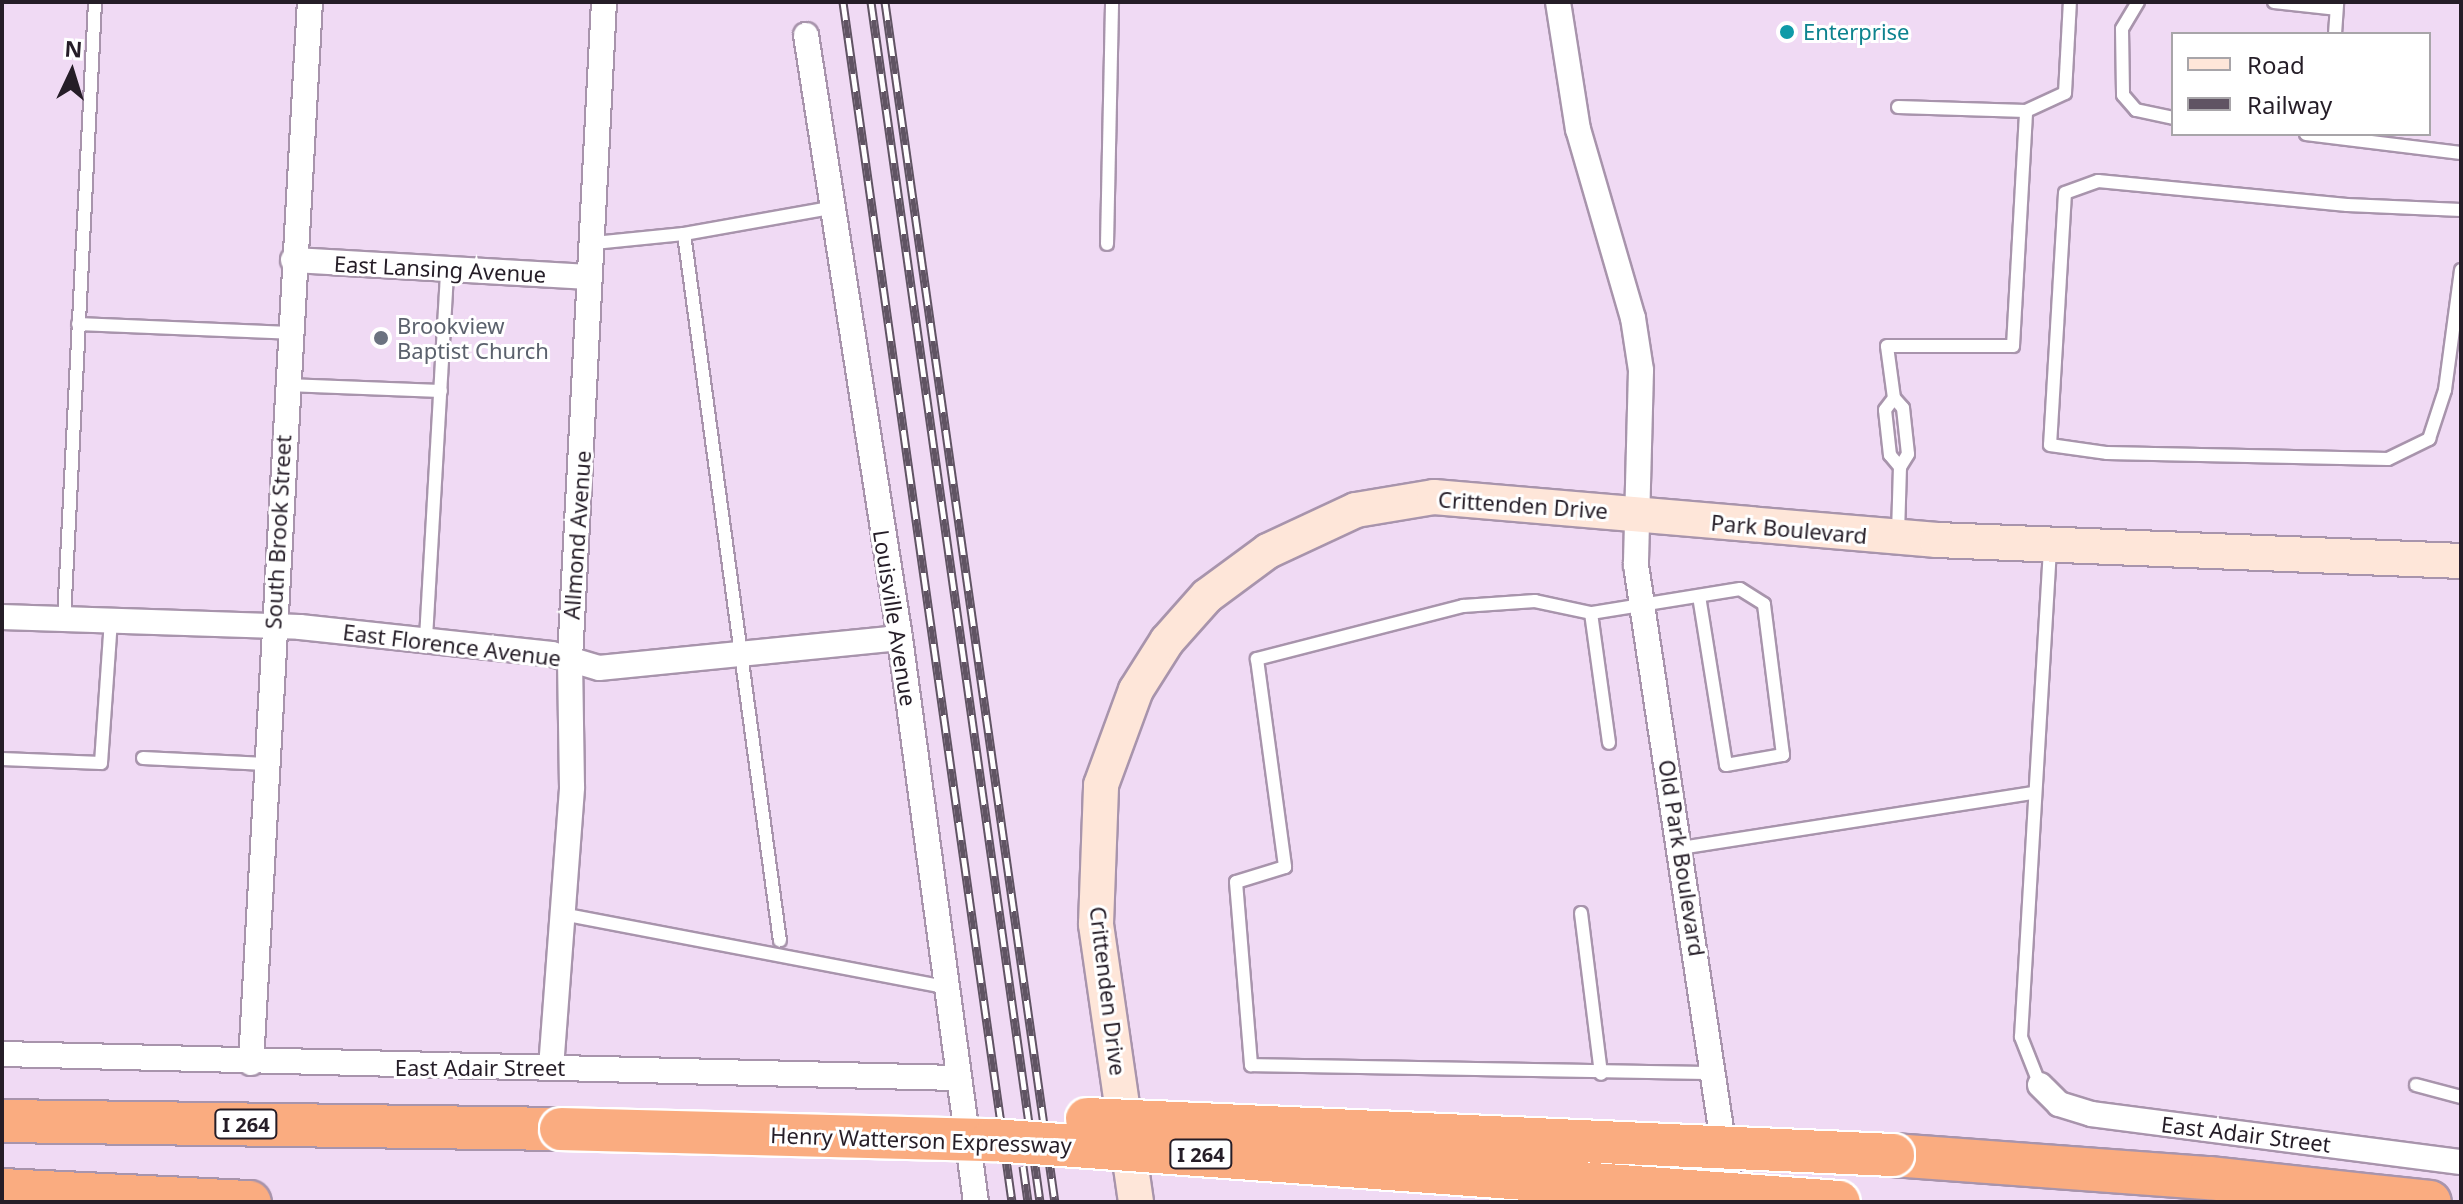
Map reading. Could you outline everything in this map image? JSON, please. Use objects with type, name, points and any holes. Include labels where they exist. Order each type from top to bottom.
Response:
[{"type":"highway","name":"Henry Watterson Expressway","points":[[11,1116],[993,1140],[1839,1202]]},
{"type":"highway","points":[[993,1140],[1038,1118],[1893,1155],[2209,1178],[2430,1202]]},
{"type":"highway","points":[[2,1190],[250,1202]]},
{"type":"main road","name":"Crittenden Drive","points":[[1136,1202],[1096,924],[1095,853],[1101,785],[1117,735],[1136,690],[1167,641],[1207,596],[1268,551],[1356,510],[1434,497],[1480,498],[1639,515]]},
{"type":"main road","name":"Park Boulevard","points":[[1639,515],[1898,537],[2461,561]]},
{"type":"street","name":"South Brook Street","points":[[251,1063],[286,385],[310,2]]},
{"type":"street","name":"Allmond Avenue","points":[[551,1068],[572,787],[570,659],[586,277],[594,243],[604,2]]},
{"type":"street","points":[[1558,2],[1578,129],[1633,318],[1642,409],[1639,515]]},
{"type":"street","name":"Louisville Avenue","points":[[806,35],[836,207],[900,638],[944,987],[976,1202]]},
{"type":"street","name":"East Lansing Avenue","points":[[293,260],[586,277]]},
{"type":"street","name":"Old Park Boulevard","points":[[1639,515],[1636,565],[1641,605],[1681,848],[1732,1202]]},
{"type":"street","name":"East Florence Avenue","points":[[2,617],[273,626],[426,638],[570,659],[599,668],[900,638]]},
{"type":"street","name":"East Adair Street","points":[[2,1054],[251,1063],[958,1078]]},
{"type":"street","name":"East Adair Street","points":[[2040,1085],[2059,1104],[2091,1114],[2461,1162]]},
{"type":"lane","points":[[64,619],[95,2]]},
{"type":"lane","points":[[1107,244],[1112,2]]},
{"type":"lane","points":[[1898,107],[2026,111],[2065,93],[2070,2]]},
{"type":"lane","points":[[2138,2],[2122,29],[2123,95],[2136,110],[2171,118]]},
{"type":"lane","points":[[2274,2],[2337,6],[2335,32]]},
{"type":"lane","points":[[1898,537],[1900,467],[1908,454],[1903,408],[1894,398],[1887,346],[2013,346],[2026,111]]},
{"type":"lane","points":[[2335,136],[2461,153]]},
{"type":"lane","points":[[2461,210],[2347,205],[2098,181],[2065,193],[2050,445],[2107,453],[2388,459],[2429,439],[2445,390],[2461,270]]},
{"type":"lane","points":[[594,243],[684,234],[836,207]]},
{"type":"lane","points":[[684,234],[780,941]]},
{"type":"lane","points":[[426,638],[447,270]]},
{"type":"lane","points":[[78,324],[290,333]]},
{"type":"lane","points":[[286,385],[441,391]]},
{"type":"lane","points":[[2040,1085],[2021,1037],[2051,542]]},
{"type":"lane","points":[[1699,596],[1726,765],[1783,755],[1764,604],[1740,589],[1591,613],[1535,601],[1463,606],[1257,659],[1285,867],[1236,882],[1251,1065],[1601,1074],[1715,1073]]},
{"type":"lane","points":[[1591,613],[1609,743]]},
{"type":"lane","points":[[2,759],[101,763],[111,621]]},
{"type":"lane","points":[[143,758],[266,764]]},
{"type":"lane","points":[[1681,848],[2034,793]]},
{"type":"lane","points":[[1581,913],[1601,1074]]},
{"type":"lane","points":[[562,914],[944,987]]},
{"type":"lane","points":[[2416,1085],[2461,1097]]},
{"type":"railway","points":[[843,2],[1012,1202]]},
{"type":"railway","points":[[871,2],[1040,1202]]},
{"type":"railway","points":[[885,2],[1055,1202]]},
{"type":"railway","points":[[1023,1166],[1028,1202]]},
{"type":"place","name":"Enterprise","points":[[1787,32]]},
{"type":"place","name":"Brookview Baptist Church","points":[[381,338]]}]
